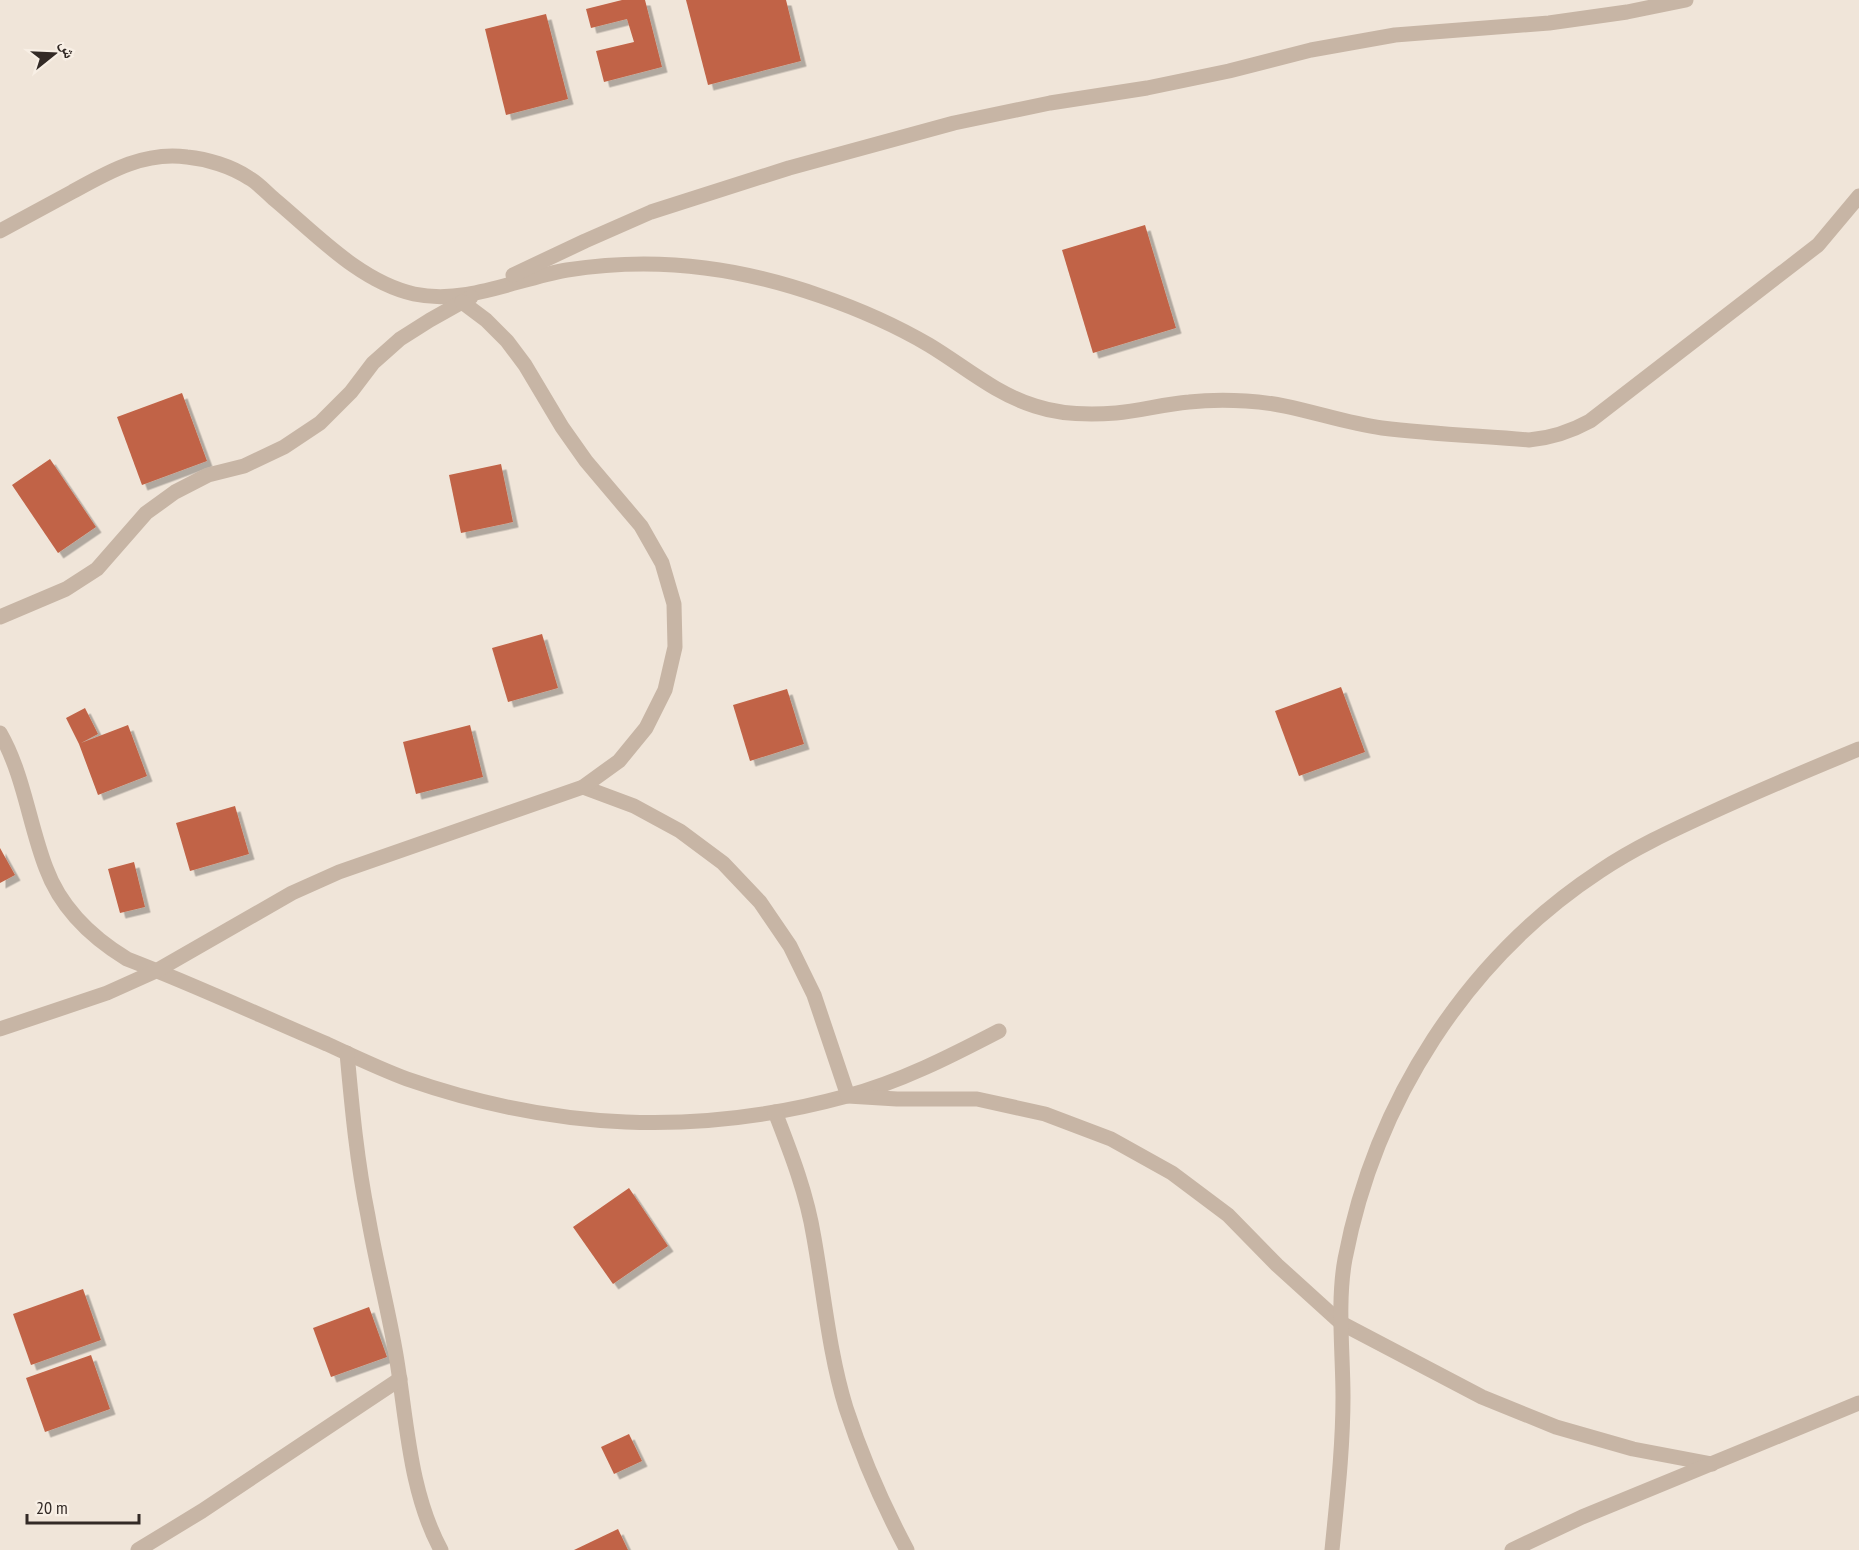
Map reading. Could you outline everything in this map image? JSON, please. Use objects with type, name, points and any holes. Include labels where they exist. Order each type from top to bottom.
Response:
[{"type":"street","points":[[0,617],[66,589],[97,569],[146,513],[175,492],[208,475],[244,465],[284,447],[320,423],[351,392],[373,363],[400,339],[479,293],[585,241],[651,212],[789,168],[954,123],[1050,103],[1171,83],[1311,50],[1395,35],[1549,23],[1626,12],[1686,0]]},
{"type":"street","points":[[0,231],[120,166],[152,158],[185,156],[217,163],[248,177],[361,272],[388,286],[417,295],[448,297],[479,293],[523,279],[568,270],[614,265],[649,264],[706,268],[752,276],[796,288],[887,322],[931,346],[1004,394],[1038,407],[1077,413],[1115,413],[1186,402],[1254,401],[1288,406],[1382,428],[1529,440],[1551,438],[1572,432],[1590,421],[1818,245],[1845,215],[1859,195]]},
{"type":"street","points":[[0,1029],[107,993],[156,970],[292,893],[339,872],[583,787],[619,761],[646,728],[665,690],[675,647],[674,604],[662,563],[641,525],[586,461],[562,427],[525,365],[507,341],[486,320],[462,302]]},
{"type":"street","points":[[0,733],[21,779],[46,869],[59,897],[78,922],[101,943],[127,959],[405,1078],[465,1098],[525,1112],[588,1120],[651,1123],[713,1121],[775,1112],[848,1096],[947,1058],[999,1031]]},
{"type":"street","points":[[1332,1550],[1340,1474],[1343,1398],[1341,1323],[1345,1262],[1358,1203],[1377,1146],[1401,1091],[1432,1039],[1467,991],[1517,938],[1552,906],[1600,871],[1652,840],[1787,778],[1859,749]]},
{"type":"street","points":[[583,787],[634,806],[680,831],[723,863],[760,902],[790,946],[814,995],[848,1096]]},
{"type":"street","points":[[347,1053],[354,1136],[400,1379],[417,1487],[441,1550]]},
{"type":"street","points":[[848,1096],[897,1099],[977,1099],[1045,1114],[1111,1139],[1172,1173],[1228,1215],[1277,1265],[1341,1323],[1482,1397],[1556,1426],[1633,1449],[1712,1464]]},
{"type":"street","points":[[775,1112],[799,1173],[812,1226],[823,1302],[846,1407],[884,1508],[907,1550]]},
{"type":"street","points":[[138,1550],[202,1511],[400,1379]]},
{"type":"street","points":[[1512,1550],[1582,1517],[1859,1402]]},
{"type":"building","points":[[622,0],[645,0],[662,67],[604,82],[596,51],[634,42],[627,19],[591,28],[586,9]]},
{"type":"building","points":[[686,0],[786,0],[801,61],[708,85]]},
{"type":"building","points":[[546,14],[568,99],[506,115],[485,29]]},
{"type":"building","points":[[1145,225],[1176,328],[1093,353],[1062,250]]},
{"type":"building","points":[[182,393],[207,461],[142,485],[117,417]]},
{"type":"building","points":[[50,459],[96,527],[58,553],[12,485]]},
{"type":"building","points":[[501,464],[513,522],[461,533],[449,475]]},
{"type":"building","points":[[542,634],[558,688],[508,702],[492,648]]},
{"type":"building","points":[[1341,687],[1365,752],[1299,776],[1275,711]]},
{"type":"building","points":[[787,689],[804,744],[750,761],[733,705]]},
{"type":"building","points":[[85,708],[98,734],[81,743],[128,725],[147,776],[98,795],[79,744],[66,718]]},
{"type":"building","points":[[470,725],[483,777],[416,794],[403,742]]},
{"type":"building","points":[[235,806],[249,854],[190,871],[176,823]]},
{"type":"building","points":[[0,848],[15,875],[0,883]]},
{"type":"building","points":[[134,862],[145,907],[120,913],[108,869]]},
{"type":"building","points":[[629,1188],[668,1246],[613,1284],[573,1227]]},
{"type":"building","points":[[83,1289],[101,1340],[31,1365],[13,1314]]},
{"type":"building","points":[[369,1307],[387,1357],[331,1377],[313,1328]]},
{"type":"building","points":[[91,1355],[110,1409],[45,1432],[26,1378]]},
{"type":"building","points":[[629,1434],[642,1461],[614,1474],[601,1447]]},
{"type":"building","points":[[618,1529],[628,1550],[574,1550]]}]
